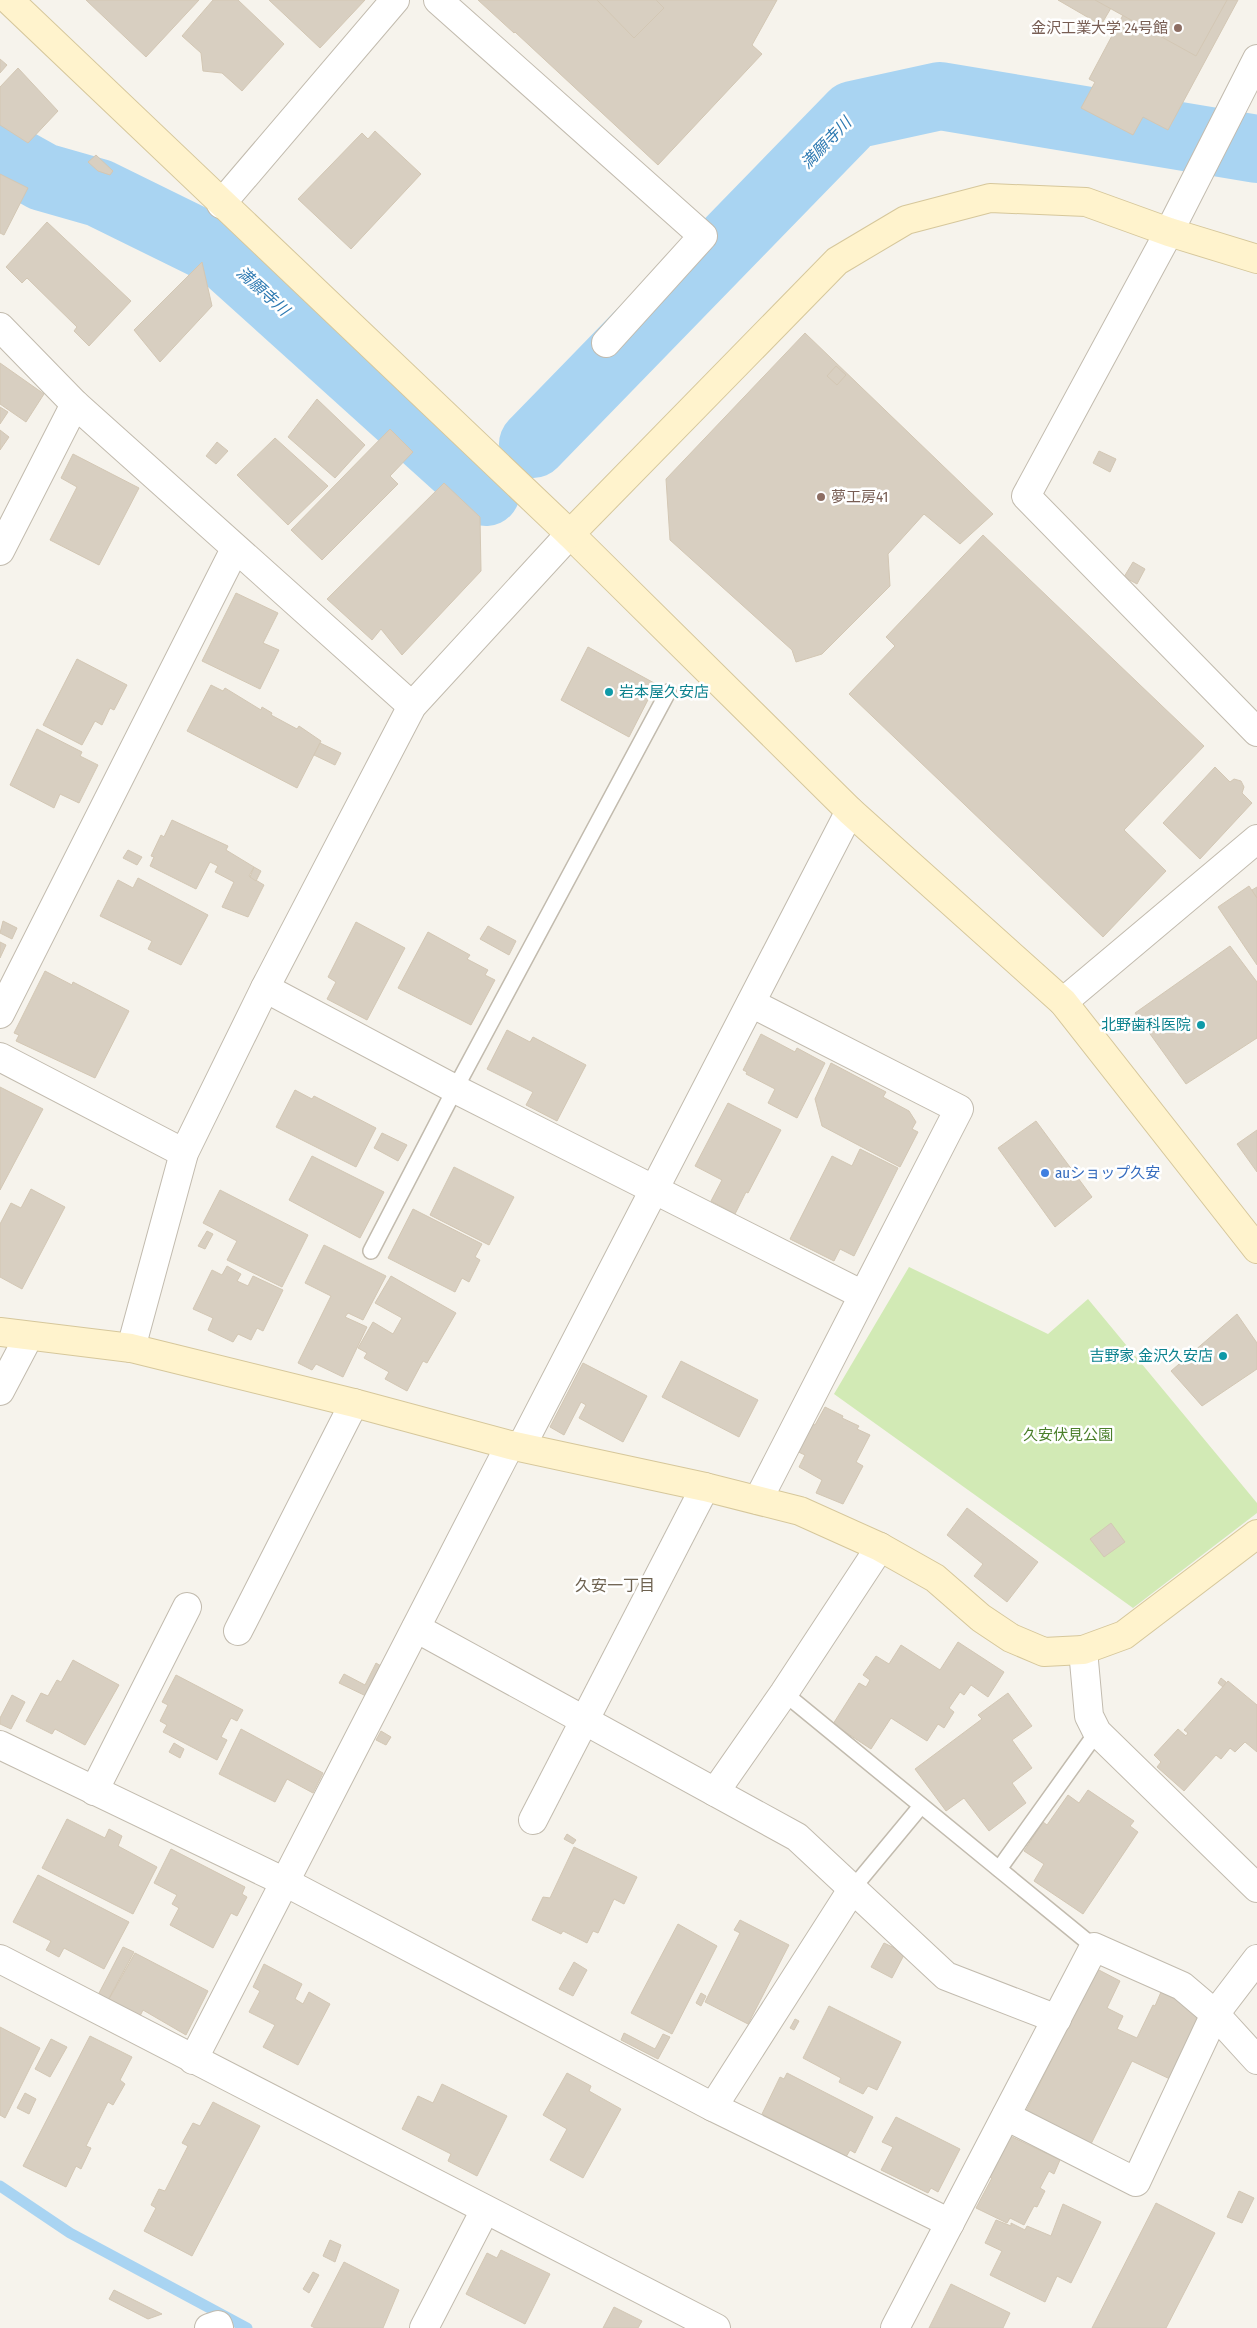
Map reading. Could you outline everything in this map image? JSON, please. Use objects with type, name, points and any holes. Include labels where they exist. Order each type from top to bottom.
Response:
[{"type":"street","points":[[9,0],[221,204],[570,534],[850,811],[1063,1002],[1257,1250]]},
{"type":"street","points":[[221,204],[395,0]]},
{"type":"street","points":[[438,0],[703,236],[606,343]]},
{"type":"street","points":[[1257,59],[1196,176],[1170,232],[1026,496],[1257,732]]},
{"type":"street","points":[[131,1348],[184,1153],[265,988],[412,706],[570,534],[837,261],[906,220],[990,198],[1086,202],[1170,232],[1257,259]]},
{"type":"street","points":[[0,327],[75,404],[412,706]]},
{"type":"street","points":[[0,552],[75,404]]},
{"type":"street","points":[[0,1014],[235,549]]},
{"type":"street","points":[[193,2060],[416,1628],[654,1190],[850,811]]},
{"type":"street","points":[[1063,1002],[1257,839]]},
{"type":"street","points":[[265,988],[455,1090],[863,1295]]},
{"type":"street","points":[[751,1003],[959,1109],[758,1500]]},
{"type":"street","points":[[0,1057],[184,1153]]},
{"type":"street","points":[[16,1335],[131,1348],[354,1403],[516,1446],[705,1487],[800,1511],[880,1547],[935,1578],[981,1618],[1012,1638],[1044,1652],[1083,1650],[1124,1635],[1257,1534]]},
{"type":"street","points":[[0,1372],[16,1335]]},
{"type":"street","points":[[0,1391],[16,1335]]},
{"type":"street","points":[[238,1631],[354,1403]]},
{"type":"street","points":[[533,1820],[705,1487]]},
{"type":"street","points":[[716,1792],[880,1547]]},
{"type":"street","points":[[94,1791],[187,1607]]},
{"type":"street","points":[[416,1628],[797,1837],[946,1976],[1057,2019]]},
{"type":"street","points":[[1083,1650],[1089,1716],[1097,1732],[1257,1888]]},
{"type":"street","points":[[0,1745],[285,1882],[713,2107],[950,2224]]},
{"type":"street","points":[[713,2107],[853,1888]]},
{"type":"street","points":[[895,2328],[1094,1947],[1182,1986],[1215,2014],[1257,2060]]},
{"type":"street","points":[[0,1959],[716,2328]]},
{"type":"street","points":[[1006,2116],[1136,2182],[1215,2014],[1257,1959]]},
{"type":"street","points":[[424,2328],[485,2210]]},
{"type":"street","points":[[209,2328],[218,2325],[219,2328]]},
{"type":"lane","points":[[371,1251],[668,692]]},
{"type":"lane","points":[[784,1693],[1094,1947]]},
{"type":"lane","points":[[999,1869],[1097,1732]]},
{"type":"lane","points":[[853,1888],[921,1806]]},
{"type":"green space","name":"久安伏見公園","points":[[909,1267],[1048,1334],[1088,1299],[1257,1503],[1257,1513],[1133,1608],[834,1394]]},
{"type":"building","points":[[86,0],[199,0],[146,57]]},
{"type":"building","points":[[213,0],[238,0],[284,44],[242,91],[222,73],[203,71],[201,53],[182,36]]},
{"type":"building","points":[[269,0],[365,0],[320,48]]},
{"type":"building","points":[[478,0],[777,0],[752,45],[762,54],[658,165]]},
{"type":"building","points":[[597,0],[656,0],[664,8],[634,38]]},
{"type":"building","points":[[1058,0],[1238,0],[1168,130],[1143,117],[1133,135],[1081,108],[1095,82],[1089,79],[1123,15],[1111,8],[1101,25]]},
{"type":"building","name":"金沢工業大学 24号館","points":[[1095,0],[1227,0],[1196,56]]},
{"type":"building","points":[[0,59],[7,65],[0,73]]},
{"type":"building","points":[[18,68],[58,111],[28,143],[0,125],[0,87]]},
{"type":"building","points":[[375,131],[421,174],[351,249],[298,199],[362,133],[368,139]]},
{"type":"building","points":[[96,155],[113,171],[110,175],[98,171],[88,162]]},
{"type":"building","points":[[0,174],[28,188],[4,235],[0,233]]},
{"type":"building","points":[[47,222],[131,301],[89,346],[74,331],[77,327],[27,278],[22,283],[6,267]]},
{"type":"building","points":[[202,262],[212,306],[160,362],[134,330]]},
{"type":"building","name":"夢工房41","points":[[805,333],[993,514],[960,544],[924,514],[888,554],[890,586],[822,654],[796,662],[792,650],[670,540],[666,479]]},
{"type":"building","points":[[0,363],[44,394],[26,422],[0,404]]},
{"type":"building","points":[[836,366],[846,375],[837,385],[827,376]]},
{"type":"building","points":[[317,399],[365,445],[335,478],[288,437]]},
{"type":"building","points":[[0,407],[8,412],[0,424]]},
{"type":"building","points":[[390,429],[413,452],[390,476],[398,484],[322,560],[291,530]]},
{"type":"building","points":[[0,430],[9,437],[0,450]]},
{"type":"building","points":[[275,438],[328,486],[288,525],[237,475]]},
{"type":"building","points":[[217,442],[228,451],[216,464],[206,456]]},
{"type":"building","points":[[1099,451],[1116,459],[1110,472],[1093,463]]},
{"type":"building","points":[[73,454],[139,488],[99,565],[50,540],[77,487],[61,478]]},
{"type":"building","points":[[444,483],[480,517],[481,571],[402,655],[381,629],[372,640],[327,599]]},
{"type":"building","points":[[983,535],[1204,746],[1124,830],[1166,871],[1103,937],[849,694],[895,646],[886,637]]},
{"type":"building","points":[[1133,562],[1145,569],[1137,584],[1124,577]]},
{"type":"building","points":[[236,593],[278,613],[263,643],[279,650],[260,689],[202,661]]},
{"type":"building","name":"岩本屋久安店","points":[[588,647],[656,684],[629,737],[561,700]]},
{"type":"building","points":[[77,659],[127,685],[114,710],[110,708],[102,725],[95,721],[82,745],[43,725]]},
{"type":"building","points":[[211,685],[223,691],[225,688],[261,710],[262,707],[272,713],[271,715],[297,729],[299,726],[321,741],[297,788],[187,731]]},
{"type":"building","points":[[37,729],[82,752],[80,756],[98,765],[79,803],[60,794],[54,808],[10,785]]},
{"type":"building","points":[[320,743],[341,753],[335,765],[314,755]]},
{"type":"building","points":[[1215,767],[1230,782],[1234,779],[1241,781],[1244,787],[1242,793],[1252,803],[1200,859],[1163,823]]},
{"type":"building","points":[[172,820],[228,846],[226,850],[254,867],[249,876],[264,885],[248,917],[222,907],[234,882],[215,872],[218,866],[210,862],[196,889],[150,866],[154,857],[151,856],[161,835],[164,837]]},
{"type":"building","points":[[128,850],[142,857],[137,865],[123,858]]},
{"type":"building","points":[[254,867],[261,871],[256,881],[250,877]]},
{"type":"building","points":[[138,878],[208,915],[181,965],[148,949],[152,941],[100,916],[118,880],[133,888]]},
{"type":"building","points":[[1249,886],[1257,898],[1257,965],[1218,907]]},
{"type":"building","points":[[1257,887],[1257,898],[1252,890]]},
{"type":"building","points":[[3,921],[17,928],[12,939],[0,933]]},
{"type":"building","points":[[356,922],[405,948],[367,1020],[327,999],[336,982],[328,977]]},
{"type":"building","points":[[488,926],[516,941],[509,955],[480,939]]},
{"type":"building","points":[[428,932],[470,955],[467,959],[488,970],[485,975],[495,980],[471,1025],[398,988]]},
{"type":"building","points":[[0,942],[6,945],[0,958]]},
{"type":"building","name":"北野歯科医院","points":[[1230,946],[1257,982],[1257,1038],[1186,1084],[1135,1013]]},
{"type":"building","points":[[45,971],[72,985],[73,982],[129,1011],[95,1078],[16,1041],[19,1035],[14,1033]]},
{"type":"building","points":[[507,1030],[530,1042],[533,1037],[586,1065],[557,1121],[526,1105],[533,1092],[487,1069]]},
{"type":"building","points":[[761,1034],[795,1052],[797,1048],[825,1063],[797,1118],[768,1103],[775,1089],[746,1074],[747,1072],[743,1070]]},
{"type":"building","points":[[831,1063],[886,1092],[883,1097],[909,1111],[916,1122],[912,1129],[918,1132],[900,1167],[822,1126],[815,1099]]},
{"type":"building","points":[[0,1087],[43,1109],[0,1190]]},
{"type":"building","points":[[295,1090],[312,1099],[314,1096],[376,1128],[356,1167],[276,1127]]},
{"type":"building","points":[[728,1103],[781,1130],[735,1214],[711,1201],[722,1180],[695,1166]]},
{"type":"building","name":"auショップ久安","points":[[1036,1121],[1092,1197],[1055,1227],[998,1148]]},
{"type":"building","points":[[1257,1130],[1257,1172],[1237,1144]]},
{"type":"building","points":[[382,1133],[407,1145],[398,1161],[374,1148]]},
{"type":"building","points":[[860,1149],[898,1168],[854,1256],[840,1249],[834,1261],[790,1239],[832,1156],[852,1166]]},
{"type":"building","points":[[312,1156],[384,1192],[360,1238],[289,1200]]},
{"type":"building","points":[[454,1167],[514,1197],[489,1245],[430,1215]]},
{"type":"building","points":[[31,1189],[65,1207],[22,1289],[0,1277],[0,1224],[11,1203],[21,1208]]},
{"type":"building","points":[[220,1190],[308,1235],[282,1287],[227,1260],[237,1241],[203,1223]]},
{"type":"building","points":[[413,1209],[482,1244],[475,1257],[480,1260],[469,1282],[462,1278],[455,1292],[388,1258]]},
{"type":"building","points":[[207,1231],[213,1234],[205,1249],[198,1246]]},
{"type":"building","points":[[324,1245],[386,1276],[363,1320],[348,1313],[345,1317],[367,1327],[343,1377],[316,1364],[312,1370],[298,1363],[331,1296],[305,1283]]},
{"type":"building","points":[[227,1266],[241,1274],[237,1281],[248,1286],[253,1276],[283,1290],[263,1331],[257,1328],[251,1340],[238,1334],[233,1342],[208,1330],[213,1318],[193,1309],[212,1270],[222,1275]]},
{"type":"building","points":[[391,1276],[456,1313],[427,1363],[423,1361],[407,1391],[385,1379],[389,1372],[364,1358],[367,1353],[358,1348],[373,1322],[393,1334],[402,1318],[375,1303]]},
{"type":"building","name":"吉野家 金沢久安店","points":[[1237,1314],[1257,1343],[1257,1369],[1202,1406],[1171,1371]]},
{"type":"building","points":[[681,1361],[758,1400],[739,1437],[662,1397]]},
{"type":"building","points":[[583,1363],[647,1396],[623,1442],[579,1418],[586,1405],[581,1402],[564,1435],[550,1427]]},
{"type":"building","points":[[825,1407],[843,1416],[842,1418],[859,1426],[857,1429],[870,1435],[856,1462],[863,1466],[843,1504],[816,1493],[822,1480],[799,1467],[805,1455],[794,1450],[808,1422],[815,1425]]},
{"type":"building","points":[[967,1508],[1038,1562],[1007,1602],[974,1576],[983,1564],[947,1535]]},
{"type":"building","points":[[1111,1523],[1125,1542],[1104,1557],[1090,1539]]},
{"type":"building","points":[[958,1642],[1004,1672],[988,1697],[971,1685],[964,1695],[960,1692],[949,1708],[954,1712],[944,1728],[938,1724],[927,1741],[891,1718],[871,1749],[833,1724],[859,1683],[866,1687],[870,1680],[863,1675],[876,1656],[889,1664],[901,1645],[940,1670]]},
{"type":"building","points":[[73,1660],[119,1685],[85,1745],[55,1729],[52,1734],[26,1721],[41,1693],[48,1696],[57,1680],[61,1682]]},
{"type":"building","points":[[376,1663],[381,1666],[366,1696],[339,1683],[344,1674],[365,1685]]},
{"type":"building","points":[[176,1675],[243,1710],[237,1721],[231,1718],[221,1737],[227,1740],[217,1760],[163,1732],[167,1725],[160,1721],[168,1705],[162,1702]]},
{"type":"building","points":[[1221,1678],[1226,1682],[1223,1687],[1218,1683]]},
{"type":"building","points":[[1228,1681],[1257,1705],[1257,1752],[1245,1742],[1235,1752],[1230,1748],[1221,1759],[1216,1755],[1184,1791],[1157,1767],[1161,1762],[1154,1755],[1178,1729],[1186,1736],[1188,1733],[1184,1730]]},
{"type":"building","points":[[1008,1693],[1032,1726],[1012,1740],[1032,1768],[1012,1783],[1026,1803],[989,1831],[964,1798],[946,1811],[915,1769],[982,1719],[978,1715]]},
{"type":"building","points":[[12,1695],[25,1702],[11,1729],[0,1724],[0,1718]]},
{"type":"building","points":[[241,1729],[323,1773],[313,1793],[287,1779],[275,1802],[219,1774]]},
{"type":"building","points":[[381,1731],[391,1737],[386,1745],[376,1740]]},
{"type":"building","points":[[174,1743],[184,1749],[180,1758],[169,1752]]},
{"type":"building","points":[[1088,1790],[1134,1821],[1130,1826],[1138,1832],[1083,1914],[1034,1881],[1044,1864],[1024,1851],[1043,1822],[1047,1825],[1068,1795],[1079,1803]]},
{"type":"building","points":[[67,1819],[105,1838],[109,1829],[122,1836],[118,1846],[157,1867],[133,1914],[42,1868]]},
{"type":"building","points":[[567,1834],[576,1840],[573,1844],[564,1839]]},
{"type":"building","points":[[574,1847],[637,1877],[624,1904],[614,1899],[598,1933],[593,1931],[587,1943],[563,1931],[561,1934],[532,1920],[543,1897],[550,1898]]},
{"type":"building","points":[[171,1849],[245,1887],[242,1894],[247,1897],[237,1916],[231,1913],[213,1948],[170,1925],[179,1908],[172,1904],[177,1895],[154,1883]]},
{"type":"building","points":[[38,1875],[129,1922],[104,1969],[64,1948],[59,1957],[46,1950],[51,1941],[13,1922]]},
{"type":"building","points":[[740,1920],[789,1945],[748,2024],[705,2002],[740,1933],[734,1930]]},
{"type":"building","points":[[678,1924],[717,1946],[672,2034],[631,2013]]},
{"type":"building","points":[[884,1943],[905,1953],[892,1978],[871,1967]]},
{"type":"building","points":[[123,1947],[134,1952],[108,2000],[98,1995]]},
{"type":"building","points":[[135,1953],[208,1991],[186,2035],[143,2010],[140,2016],[109,1999]]},
{"type":"building","points":[[574,1962],[587,1970],[573,1996],[559,1989]]},
{"type":"building","points":[[264,1964],[302,1984],[295,1999],[303,2004],[309,1992],[330,2004],[298,2065],[263,2047],[275,2025],[249,2012],[260,1991],[253,1987]]},
{"type":"building","points":[[1097,1969],[1120,1981],[1107,2008],[1123,2016],[1117,2029],[1137,2038],[1161,1992],[1200,2011],[1202,2017],[1172,2080],[1132,2061],[1091,2144],[1025,2113]]},
{"type":"building","points":[[701,1993],[706,1996],[701,2006],[696,2003]]},
{"type":"building","points":[[829,2006],[901,2042],[877,2090],[868,2086],[863,2094],[839,2082],[841,2078],[803,2058]]},
{"type":"building","points":[[795,2019],[799,2021],[794,2030],[790,2028]]},
{"type":"building","points":[[0,2027],[40,2048],[5,2118],[0,2115]]},
{"type":"building","points":[[624,2033],[655,2049],[663,2034],[670,2037],[658,2059],[621,2040]]},
{"type":"building","points":[[90,2036],[132,2057],[120,2080],[125,2084],[113,2105],[108,2102],[86,2146],[91,2148],[81,2169],[76,2166],[66,2187],[23,2166]]},
{"type":"building","points":[[51,2039],[67,2047],[50,2077],[35,2069]]},
{"type":"building","points":[[567,2073],[591,2086],[589,2091],[621,2109],[583,2178],[550,2160],[567,2129],[543,2115]]},
{"type":"building","points":[[787,2073],[873,2117],[855,2153],[850,2150],[846,2157],[762,2114],[780,2077],[784,2079]]},
{"type":"building","points":[[442,2084],[507,2116],[477,2176],[448,2161],[451,2154],[402,2129],[418,2096],[433,2103]]},
{"type":"building","points":[[25,2093],[36,2099],[29,2114],[17,2108]]},
{"type":"building","points":[[213,2102],[260,2126],[192,2256],[144,2231],[156,2208],[151,2205],[159,2189],[165,2191],[188,2146],[182,2143],[193,2123],[200,2126]]},
{"type":"building","points":[[896,2117],[960,2149],[938,2192],[931,2188],[928,2193],[881,2170],[893,2147],[882,2142]]},
{"type":"building","points":[[1006,2134],[1060,2160],[1054,2174],[1049,2171],[1040,2188],[1045,2191],[1037,2207],[1034,2206],[1024,2225],[1010,2218],[1007,2223],[976,2208],[992,2178],[986,2175]]},
{"type":"building","points":[[1239,2191],[1254,2198],[1242,2223],[1227,2217]]},
{"type":"building","points":[[1156,2203],[1215,2233],[1166,2328],[1092,2328]]},
{"type":"building","points":[[1063,2204],[1101,2222],[1071,2283],[1057,2276],[1045,2302],[990,2275],[1002,2251],[985,2243],[996,2220],[1011,2226],[1011,2223],[1025,2230],[1027,2226],[1051,2236]]},
{"type":"building","points":[[330,2240],[341,2245],[335,2262],[323,2256]]},
{"type":"building","points":[[501,2250],[550,2274],[525,2324],[466,2294],[487,2253],[497,2258]]},
{"type":"building","points":[[344,2262],[399,2290],[383,2328],[315,2328],[311,2326]]},
{"type":"building","points":[[313,2272],[319,2275],[309,2293],[303,2289]]},
{"type":"building","points":[[951,2284],[1010,2313],[1003,2328],[929,2328]]},
{"type":"building","points":[[114,2290],[162,2314],[148,2319],[109,2299]]},
{"type":"building","points":[[614,2307],[642,2321],[638,2328],[603,2328]]},
{"type":"waterway","name":"満願寺川","points":[[533,444],[853,115],[940,96],[1257,149]]},
{"type":"waterway","name":"満願寺川","points":[[0,153],[43,177],[99,193],[221,253],[486,492]]},
{"type":"waterway","points":[[0,2186],[70,2233],[247,2328]]},
{"type":"place","name":"金沢工業大学 24号館","points":[[1178,28]]},
{"type":"place","name":"夢工房41","points":[[821,497]]},
{"type":"place","name":"岩本屋久安店","points":[[609,692]]},
{"type":"place","name":"北野歯科医院","points":[[1201,1025]]},
{"type":"place","name":"auショップ久安","points":[[1045,1173]]},
{"type":"place","name":"吉野家 金沢久安店","points":[[1223,1356]]},
{"type":"district","name":"久安一丁目","points":[[615,1585]]}]
